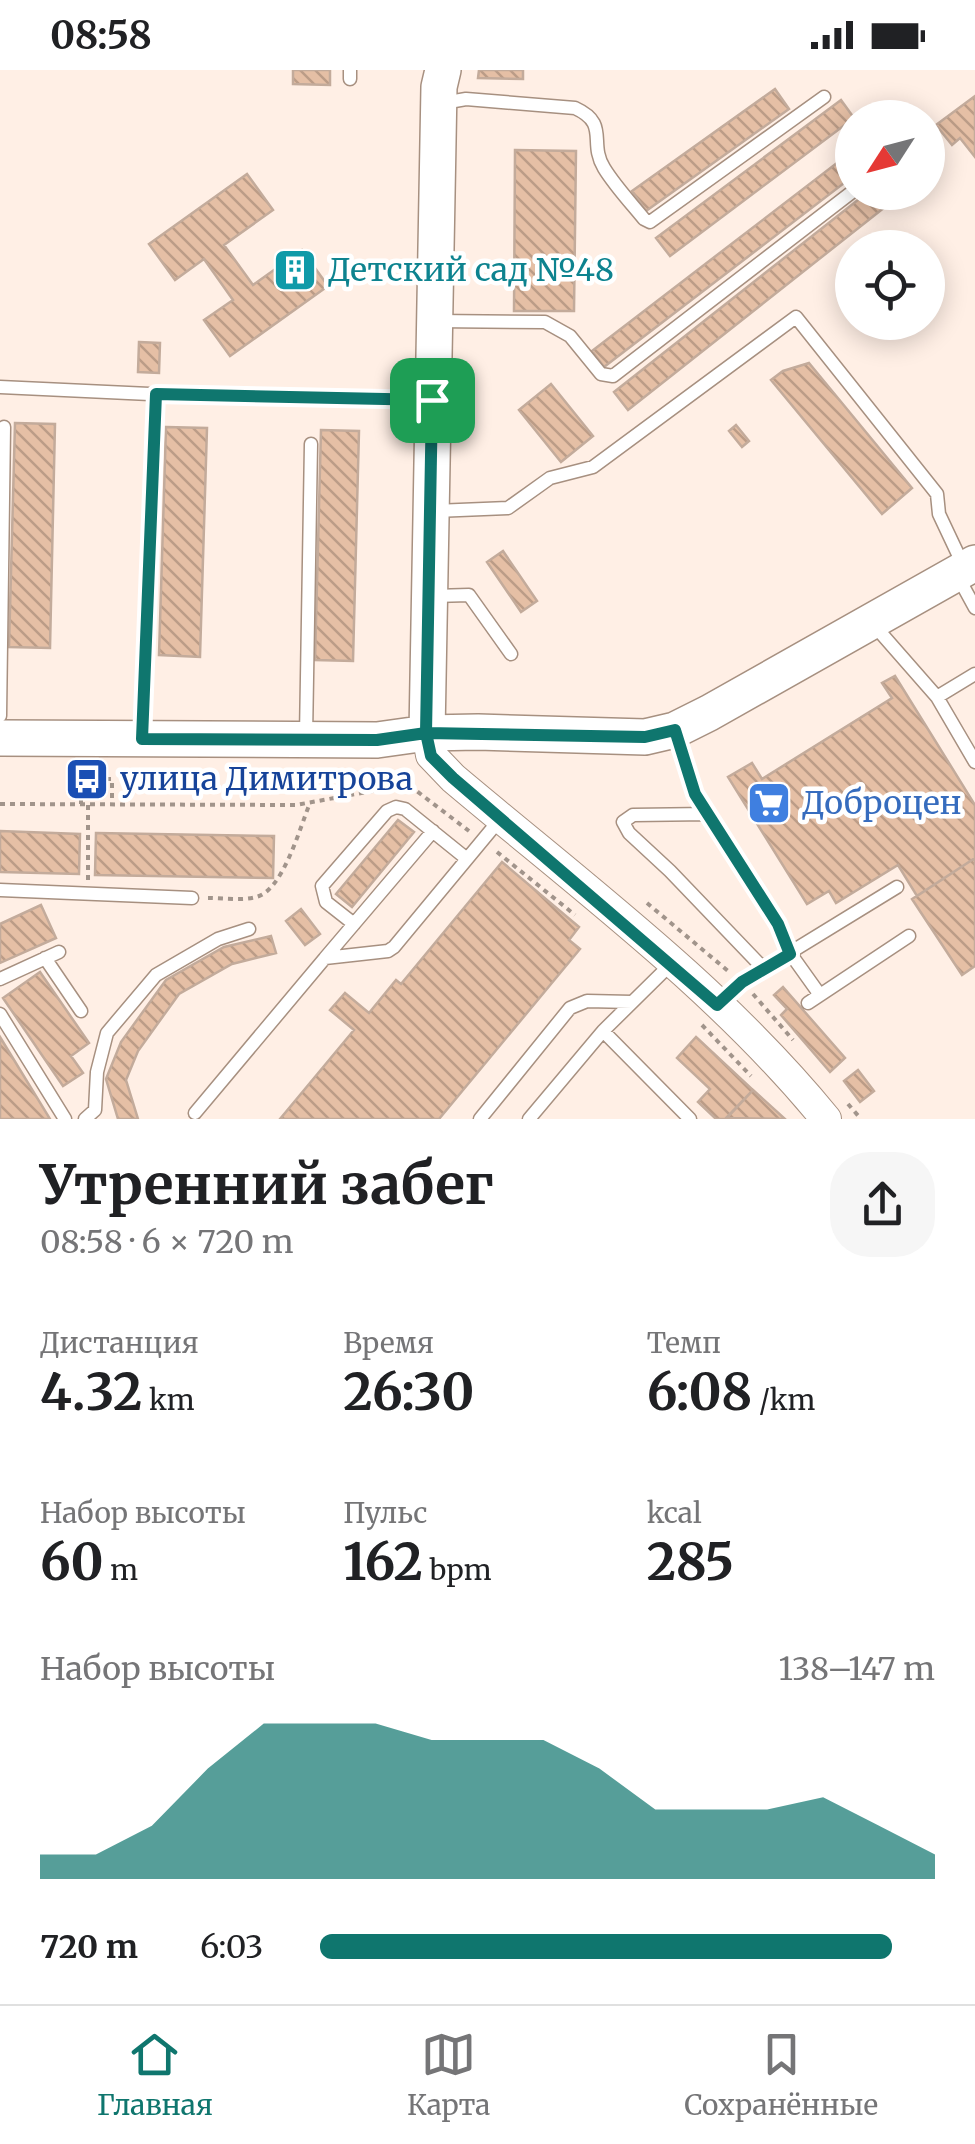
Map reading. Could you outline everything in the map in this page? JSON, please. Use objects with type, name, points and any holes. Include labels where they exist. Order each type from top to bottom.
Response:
[{"type":"main road","points":[[426,733],[439,83]]},
{"type":"main road","points":[[0,738],[377,740],[426,733],[645,737],[675,730],[965,569]]},
{"type":"street","points":[[426,733],[431,756],[672,962],[826,1119]]},
{"type":"lane","points":[[439,83],[466,99],[574,108],[588,114],[597,127],[598,154],[603,167],[644,220],[650,222],[824,97]]},
{"type":"lane","points":[[434,321],[545,322],[570,336],[601,374],[613,376],[835,205]]},
{"type":"lane","points":[[430,511],[508,508],[550,478],[592,466],[796,317],[936,494],[939,514],[965,569],[975,608]]},
{"type":"lane","points":[[0,386],[171,395],[432,400]]},
{"type":"lane","points":[[0,716],[4,426]]},
{"type":"lane","points":[[142,739],[153,434]]},
{"type":"lane","points":[[306,740],[310,444]]},
{"type":"lane","points":[[428,596],[470,595],[510,654]]},
{"type":"lane","points":[[871,622],[937,697],[975,762]]},
{"type":"lane","points":[[937,697],[975,674]]},
{"type":"lane","points":[[675,730],[695,794],[778,924],[814,999],[909,936]]},
{"type":"lane","points":[[354,924],[326,902],[322,886],[386,811],[406,809],[467,859]]},
{"type":"lane","points":[[708,814],[633,815],[624,822],[628,833],[764,969]]},
{"type":"lane","points":[[325,958],[388,951],[501,818]]},
{"type":"lane","points":[[195,1113],[433,831]]},
{"type":"lane","points":[[717,1005],[742,982],[898,888]]},
{"type":"lane","points":[[0,890],[192,898]]},
{"type":"lane","points":[[93,1116],[97,1072],[107,1033],[156,976],[218,940],[249,930]]},
{"type":"lane","points":[[0,979],[59,952]]},
{"type":"lane","points":[[45,958],[81,1012]]},
{"type":"lane","points":[[530,1119],[603,1032],[672,962]]},
{"type":"lane","points":[[480,1119],[570,1008],[587,1001],[632,1002]]},
{"type":"lane","points":[[0,1014],[64,1119]]},
{"type":"lane","points":[[603,1032],[685,1114],[667,1119]]},
{"type":"path","points":[[88,894],[80,780],[112,778],[112,805]]},
{"type":"path","points":[[192,898],[257,898],[271,889],[310,803]]},
{"type":"building","points":[[293,70],[330,70],[330,85],[293,84]]},
{"type":"building","points":[[479,70],[523,70],[523,79],[478,78]]},
{"type":"building","points":[[775,89],[789,109],[646,211],[632,191]]},
{"type":"building","points":[[975,96],[975,157],[960,138],[952,145],[945,136],[945,118]]},
{"type":"building","points":[[835,104],[835,132],[670,256],[656,238]]},
{"type":"building","points":[[515,150],[576,151],[574,311],[514,311]]},
{"type":"building","points":[[835,164],[835,190],[604,367],[592,351]]},
{"type":"building","name":"Детский сад №48","points":[[247,174],[273,210],[224,245],[253,285],[302,250],[328,286],[230,356],[204,320],[233,300],[204,259],[175,280],[149,244]]},
{"type":"building","points":[[845,210],[881,210],[856,230],[835,230],[835,246],[628,410],[614,392]]},
{"type":"building","points":[[139,342],[160,343],[159,373],[138,372]]},
{"type":"building","points":[[809,363],[912,488],[882,514],[771,380],[783,371]]},
{"type":"building","points":[[551,384],[593,436],[561,462],[519,410]]},
{"type":"building","points":[[15,423],[55,424],[50,648],[9,647]]},
{"type":"building","points":[[736,425],[749,441],[742,447],[729,431]]},
{"type":"building","points":[[166,427],[207,428],[200,657],[159,655]]},
{"type":"building","points":[[321,430],[359,431],[353,661],[315,660]]},
{"type":"building","points":[[503,551],[537,601],[521,612],[487,562]]},
{"type":"building","points":[[895,676],[975,805],[975,858],[917,896],[898,865],[836,903],[829,891],[807,904],[728,777],[752,763],[762,779],[892,698],[882,683]]},
{"type":"building","points":[[398,820],[414,832],[352,907],[336,894]]},
{"type":"building","points":[[0,831],[80,834],[79,874],[0,872]]},
{"type":"building","points":[[96,833],[274,836],[273,878],[95,875]]},
{"type":"building","points":[[975,858],[975,966],[962,975],[912,899]]},
{"type":"building","points":[[502,862],[579,927],[569,940],[580,949],[439,1119],[280,1119],[354,1030],[330,1010],[345,993],[369,1013],[396,980],[401,984]]},
{"type":"building","points":[[41,905],[56,938],[0,963],[0,924]]},
{"type":"building","points":[[301,909],[320,934],[305,945],[286,921]]},
{"type":"building","points":[[271,936],[276,953],[232,964],[179,994],[138,1051],[126,1080],[138,1119],[118,1119],[106,1079],[121,1042],[166,980],[224,947]]},
{"type":"building","points":[[40,972],[89,1043],[71,1056],[83,1073],[63,1086],[3,998]]},
{"type":"building","points":[[783,987],[845,1058],[830,1072],[781,1015],[787,1009],[774,995]]},
{"type":"building","points":[[0,1037],[50,1119],[0,1119]]},
{"type":"building","points":[[696,1037],[753,1090],[726,1119],[716,1119],[698,1102],[710,1089],[677,1058]]},
{"type":"building","points":[[858,1070],[874,1091],[860,1102],[844,1081]]},
{"type":"building","points":[[753,1090],[785,1119],[726,1118]]},
{"type":"place","name":"Детский сад №48","points":[[295,270]]},
{"type":"place","name":"улица Димитрова","points":[[87,779]]},
{"type":"place","name":"Доброцен","points":[[769,803]]},
{"type":"route","points":[[432,400],[156,394],[142,739],[377,740],[426,733],[431,756],[453,778],[672,962],[717,1005],[742,982],[790,954],[778,924],[695,794],[675,730],[645,737],[426,733],[432,400]]}]
